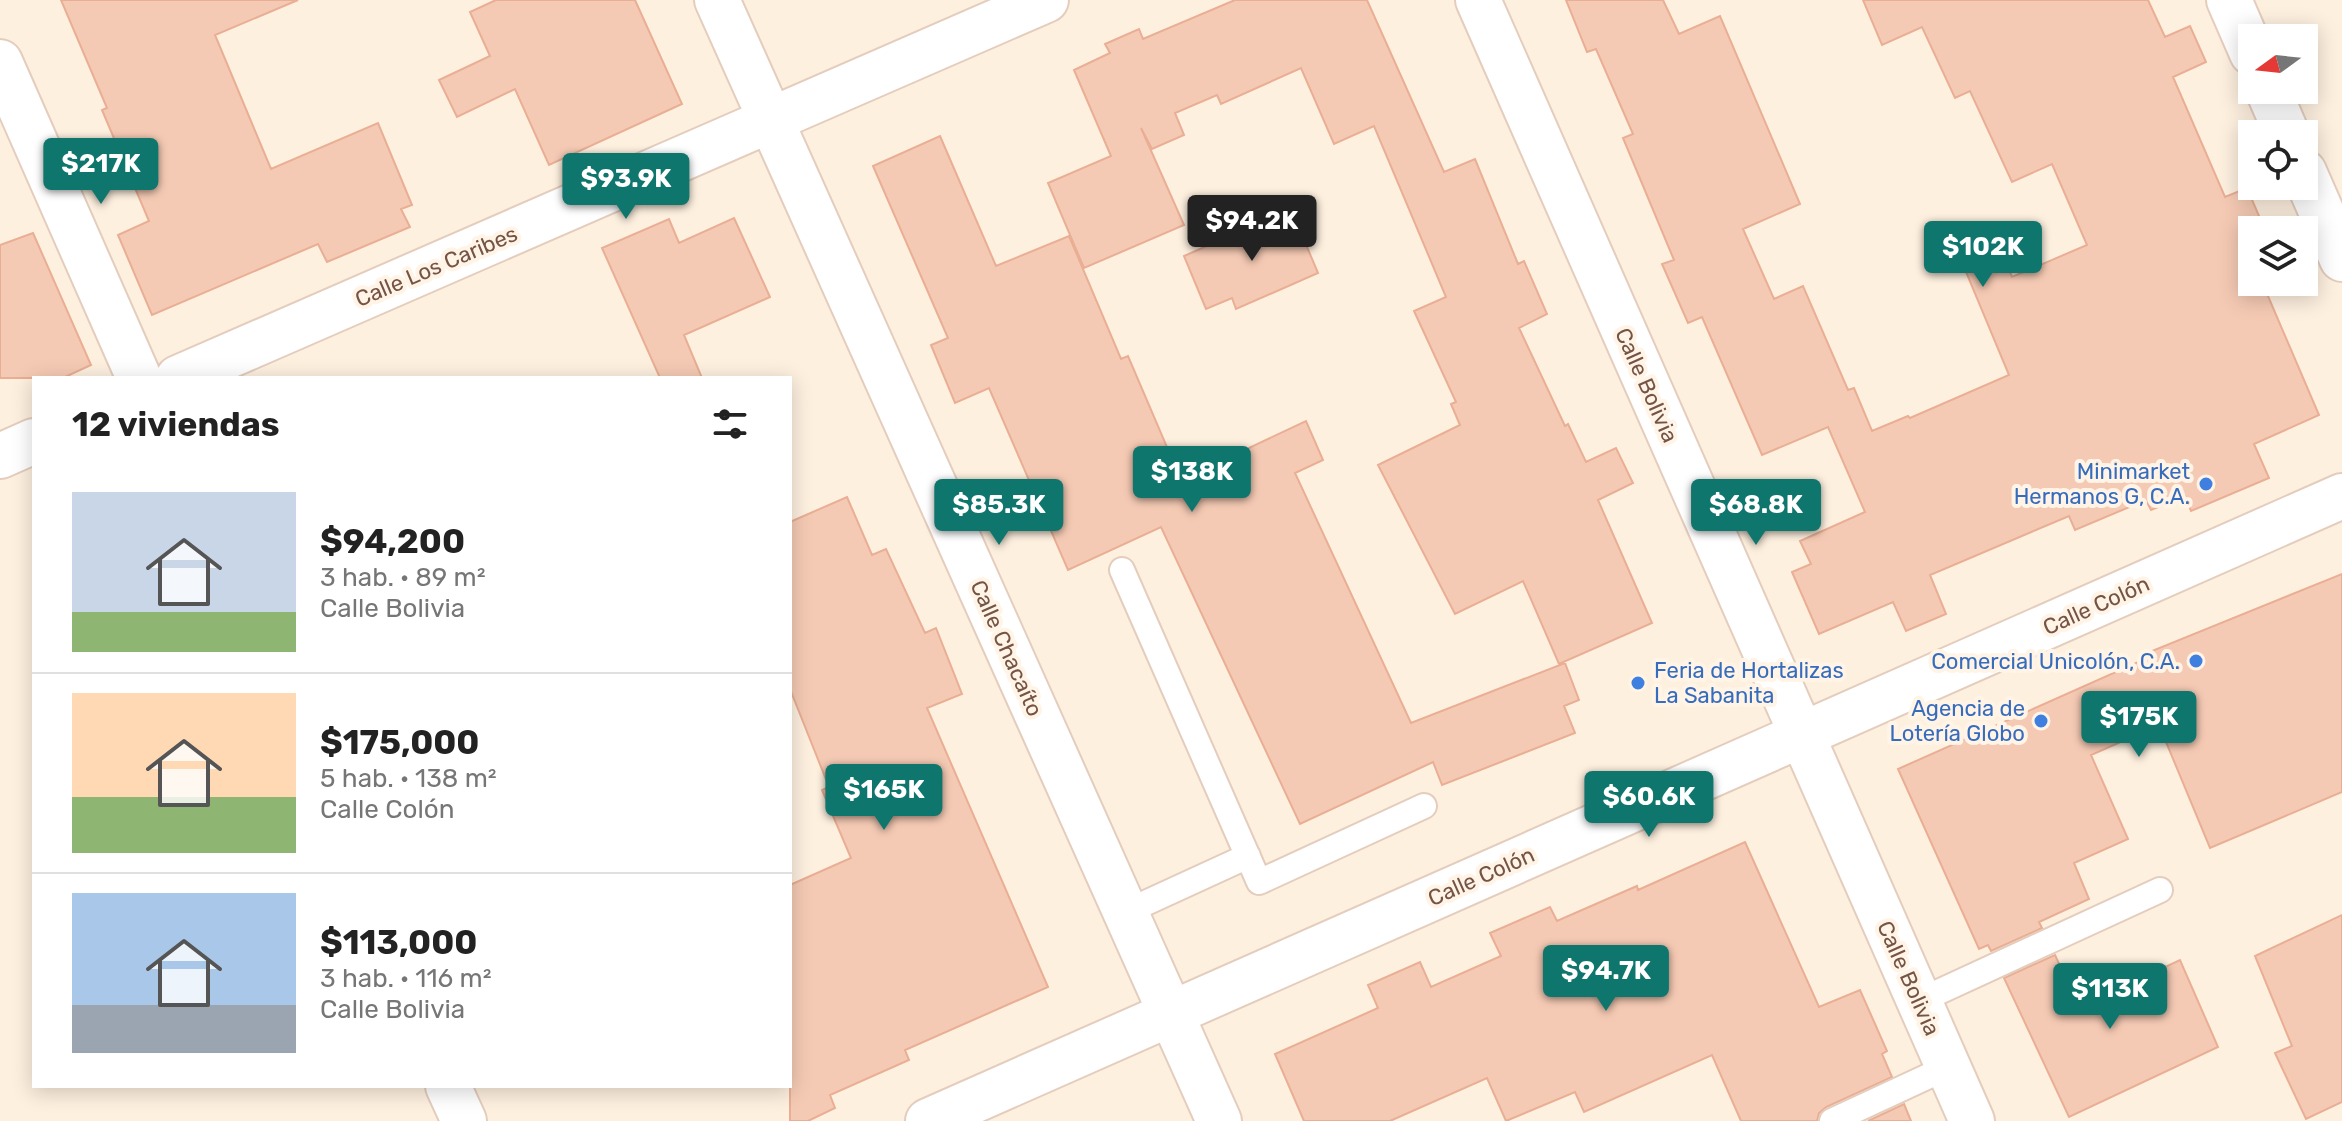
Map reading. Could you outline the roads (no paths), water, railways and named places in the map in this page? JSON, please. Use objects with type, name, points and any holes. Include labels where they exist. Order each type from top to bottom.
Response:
[{"type":"street","name":"Calle Chacaíto","points":[[717,0],[1219,1121]]},
{"type":"street","name":"Calle Los Caribes","points":[[183,376],[1046,0]]},
{"type":"street","name":"Calle Bolivia","points":[[1478,0],[1972,1121]]},
{"type":"street","points":[[2229,0],[2239,24]]},
{"type":"street","points":[[0,62],[138,376]]},
{"type":"street","points":[[2316,200],[2342,259]]},
{"type":"street","points":[[0,456],[32,442]]},
{"type":"street","name":"Calle Colón","points":[[928,1121],[2342,496]]},
{"type":"street","points":[[449,1088],[464,1121]]},
{"type":"lane","points":[[1122,570],[1259,882],[1424,806]]},
{"type":"lane","points":[[1126,912],[1248,856]]},
{"type":"lane","points":[[1919,1001],[2160,890]]},
{"type":"lane","points":[[1832,1121],[1948,1067]]},
{"type":"place","name":"Minimarket Hermanos G, C.A.","points":[[2206,484]]},
{"type":"place","name":"Comercial Unicolón, C.A.","points":[[2196,661]]},
{"type":"place","name":"Feria de Hortalizas La Sabanita","points":[[1638,683]]},
{"type":"place","name":"Agencia de Lotería Globo","points":[[2041,721]]}]
